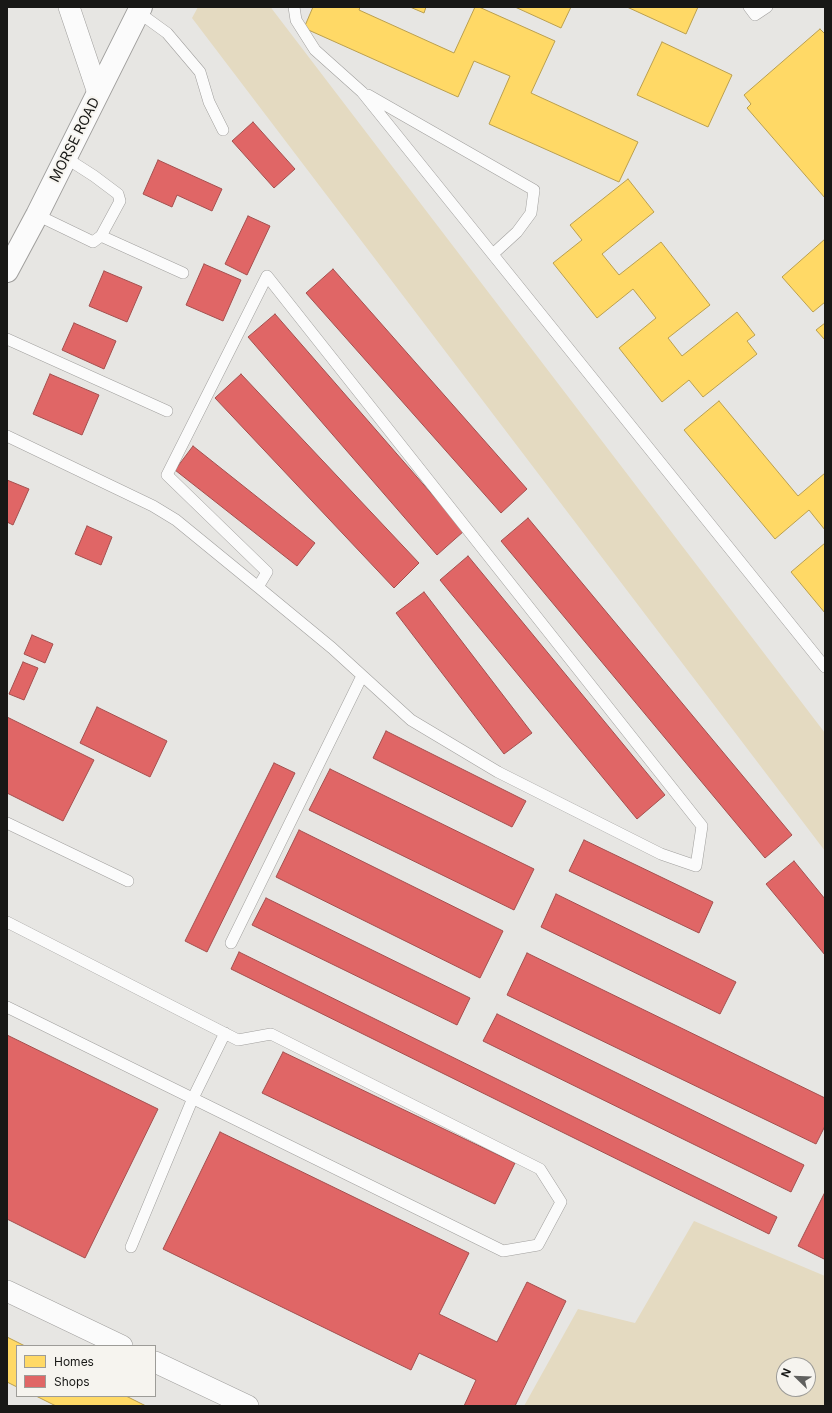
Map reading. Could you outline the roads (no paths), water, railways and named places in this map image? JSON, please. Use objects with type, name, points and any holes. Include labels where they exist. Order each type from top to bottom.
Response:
[{"type":"main road","name":"MORSE ROAD","points":[[7,272],[140,10]]},
{"type":"street","points":[[69,7],[98,93]]},
{"type":"street","points":[[7,1291],[120,1345]]},
{"type":"street","points":[[156,1362],[248,1406]]},
{"type":"lane","points":[[294,7],[296,20],[315,50],[362,92],[825,667]]},
{"type":"lane","points":[[749,7],[755,15],[767,7]]},
{"type":"lane","points":[[140,10],[167,33],[200,72],[209,102],[223,130]]},
{"type":"lane","points":[[362,92],[534,190],[531,213],[517,232],[493,254]]},
{"type":"lane","points":[[37,215],[92,242],[101,236],[120,201],[118,194],[66,158]]},
{"type":"lane","points":[[101,236],[183,274]]},
{"type":"lane","points":[[7,436],[153,506],[176,520],[332,648],[411,720],[498,772],[661,854],[696,866],[702,826],[268,276],[167,475],[267,572],[258,587]]},
{"type":"lane","points":[[7,339],[167,410]]},
{"type":"lane","points":[[231,943],[362,676]]},
{"type":"lane","points":[[7,823],[128,881]]},
{"type":"lane","points":[[7,922],[238,1040],[271,1034],[540,1169],[561,1202],[538,1245],[503,1251],[7,1007]]},
{"type":"lane","points":[[131,1247],[193,1098],[225,1033]]}]
